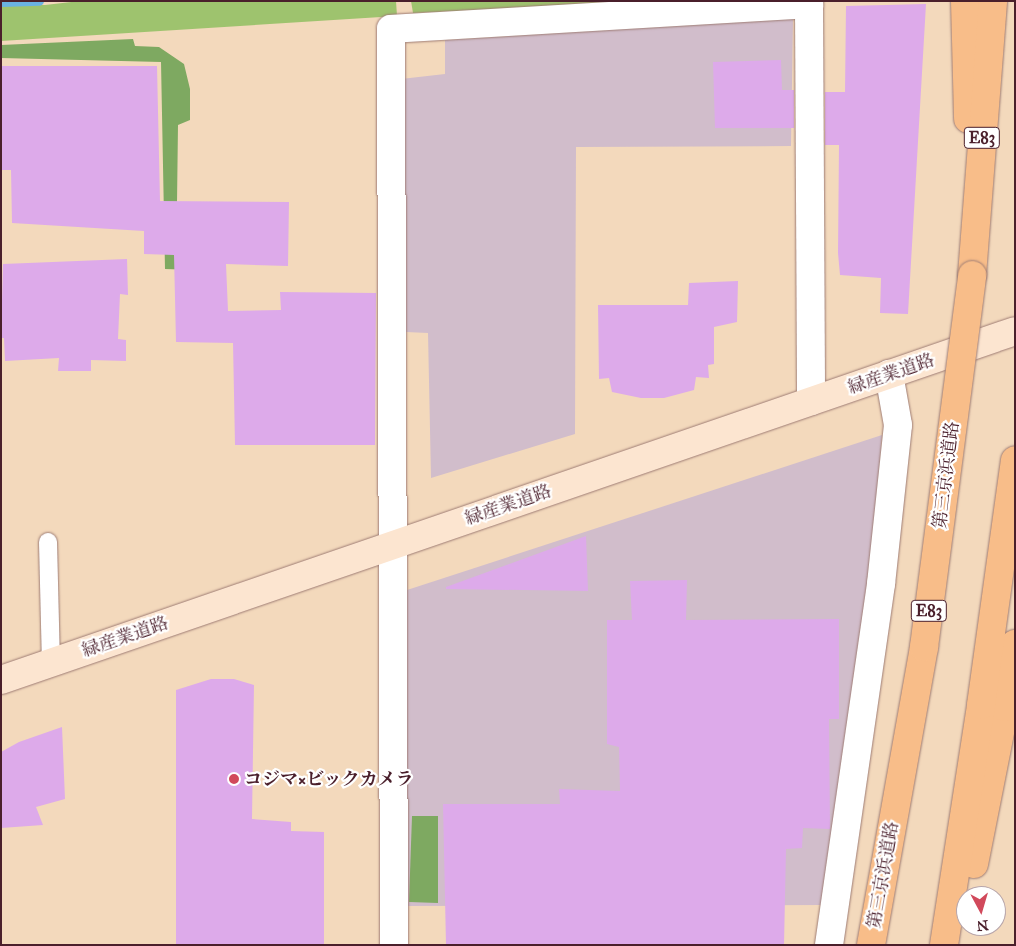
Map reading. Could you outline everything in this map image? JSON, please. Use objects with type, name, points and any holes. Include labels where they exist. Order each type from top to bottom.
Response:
[{"type":"highway","points":[[965,1],[972,275]]},
{"type":"highway","name":"第三京浜道路","points":[[871,945],[924,647],[972,275],[992,1]]},
{"type":"highway","points":[[944,945],[981,705],[1015,460]]},
{"type":"highway","points":[[970,886],[1005,707],[1015,644]]},
{"type":"main road","name":"緑産業道路","points":[[1,680],[1015,331]]},
{"type":"street","points":[[394,945],[391,29],[809,4],[812,401]]},
{"type":"street","points":[[829,945],[881,584],[898,425],[889,374]]},
{"type":"lane","points":[[48,542],[51,663]]},
{"type":"shaded area","points":[[793,18],[791,146],[576,147],[575,434],[431,478],[428,333],[406,332],[401,79],[445,74],[445,40]]},
{"type":"shaded area","points":[[882,435],[873,552],[822,905],[406,906],[404,591]]},
{"type":"green space","points":[[80,1],[396,1],[397,16],[1,41],[1,3],[45,5]]},
{"type":"green space","points":[[411,1],[683,1],[413,13]]},
{"type":"green space","points":[[133,39],[135,46],[159,47],[184,64],[190,89],[190,120],[178,125],[177,203],[195,270],[165,269],[161,62],[1,58],[1,45]]},
{"type":"green space","points":[[412,816],[438,816],[438,903],[409,902]]},
{"type":"building","points":[[926,4],[908,314],[880,313],[881,278],[840,275],[838,253],[839,145],[825,145],[825,92],[845,92],[846,6]]},
{"type":"building","points":[[781,60],[782,90],[794,90],[794,128],[715,128],[713,62]]},
{"type":"building","points":[[1,66],[157,66],[160,201],[289,202],[288,266],[226,264],[228,311],[281,310],[280,292],[376,293],[375,445],[235,445],[233,343],[176,342],[174,255],[144,254],[144,231],[12,223],[11,170],[1,170]]},
{"type":"building","points":[[127,259],[128,295],[120,294],[118,339],[126,340],[126,361],[91,360],[91,371],[58,371],[59,358],[5,361],[4,338],[1,338],[3,264]]},
{"type":"building","points":[[738,281],[737,322],[714,327],[714,364],[708,365],[709,378],[696,377],[694,390],[664,398],[641,398],[612,392],[609,378],[599,379],[598,305],[688,305],[689,283]]},
{"type":"building","points":[[586,536],[588,591],[446,589],[446,587]]},
{"type":"building","points":[[687,580],[686,620],[839,619],[839,719],[829,719],[830,829],[803,828],[802,848],[786,849],[784,945],[446,945],[443,804],[560,804],[559,789],[620,791],[619,747],[607,744],[607,620],[632,620],[630,581]]},
{"type":"building","points":[[211,679],[234,679],[254,685],[252,819],[291,822],[291,831],[324,832],[324,945],[176,945],[176,690]]},
{"type":"building","points":[[62,727],[65,799],[36,807],[43,825],[1,828],[1,752],[19,742]]},
{"type":"waterway","points":[[1,2],[39,1]]},
{"type":"place","name":"コジマ×ビックカメラ","points":[[234,779]]}]
